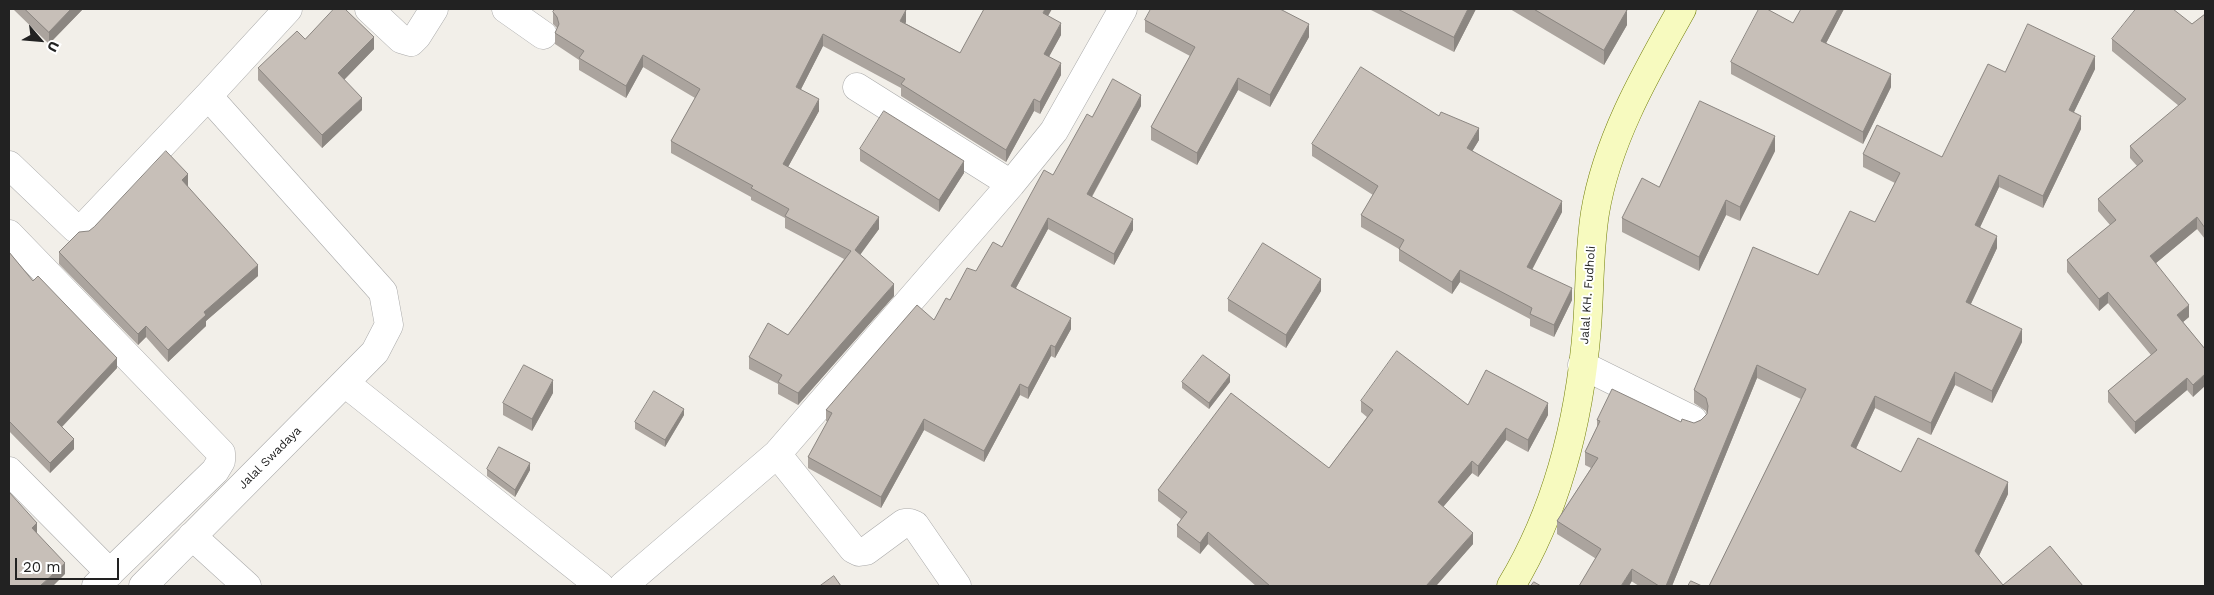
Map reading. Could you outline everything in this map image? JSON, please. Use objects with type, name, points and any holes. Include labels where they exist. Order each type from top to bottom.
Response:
[{"type":"main road","name":"Jalal KH. Fudholi","points":[[1511,586],[1530,554],[1570,442],[1587,328],[1595,213],[1608,159],[1628,110],[1682,9]]},
{"type":"street","points":[[9,165],[74,228],[83,228],[288,9]]},
{"type":"street","points":[[369,9],[401,39],[411,42],[418,36],[434,9]]},
{"type":"street","points":[[506,9],[543,35]]},
{"type":"street","points":[[623,586],[777,454],[1011,184],[1054,131],[1123,9]]},
{"type":"street","points":[[857,87],[1011,184]]},
{"type":"street","name":"Jalal Swadaya","points":[[143,586],[375,352],[389,324],[383,292],[208,96]]},
{"type":"street","points":[[9,234],[221,453],[221,461],[215,471],[103,580],[9,471]]},
{"type":"street","points":[[1582,365],[1693,420]]},
{"type":"street","points":[[345,383],[600,586]]},
{"type":"street","points":[[777,454],[853,549],[859,552],[866,550],[904,523],[910,522],[915,525],[957,586]]},
{"type":"street","points":[[192,536],[247,586]]},
{"type":"building","points":[[25,9],[71,9],[49,32]]},
{"type":"building","points":[[334,9],[345,9],[374,37],[338,73],[362,98],[322,135],[258,68],[297,31],[305,39]]},
{"type":"building","points":[[555,9],[904,9],[906,10],[900,21],[960,53],[984,9],[1045,9],[1043,13],[1061,23],[1044,54],[1061,63],[1040,102],[1034,99],[1006,150],[901,84],[905,79],[823,34],[796,87],[819,99],[783,164],[879,217],[855,250],[894,284],[798,393],[778,382],[782,375],[749,357],[768,323],[788,335],[851,251],[785,216],[789,209],[751,188],[753,186],[671,141],[700,89],[643,55],[626,86],[579,58],[584,51],[555,33],[559,24],[553,12]]},
{"type":"building","points":[[1151,9],[1280,9],[1309,24],[1270,95],[1238,78],[1197,153],[1151,127],[1195,47],[1145,20]]},
{"type":"building","points":[[1398,9],[1468,9],[1454,37]]},
{"type":"building","points":[[1534,9],[1624,9],[1627,10],[1604,50]]},
{"type":"building","points":[[1759,9],[1767,9],[1793,23],[1801,9],[1838,9],[1821,41],[1891,74],[1863,132],[1731,62]]},
{"type":"building","points":[[2136,9],[2173,9],[2192,24],[2205,14],[2205,228],[2197,217],[2150,256],[2189,305],[2177,315],[2205,349],[2205,374],[2193,385],[2187,378],[2135,422],[2108,391],[2157,350],[2108,292],[2099,299],[2067,260],[2116,220],[2098,199],[2143,161],[2130,146],[2186,99],[2112,39]]},
{"type":"building","points":[[2028,24],[2095,56],[2069,110],[2081,116],[2043,196],[1999,175],[1975,225],[1997,236],[1966,302],[2022,329],[1992,391],[1955,372],[1931,423],[1875,396],[1851,446],[1901,472],[1918,438],[2008,482],[1975,551],[2003,585],[2050,546],[2083,586],[1709,586],[1806,389],[1757,365],[1666,586],[1659,586],[1632,569],[1621,586],[1579,586],[1601,549],[1557,521],[1598,458],[1585,452],[1600,421],[1597,420],[1612,389],[1681,422],[1682,419],[1694,423],[1701,420],[1707,414],[1708,406],[1706,398],[1694,390],[1753,247],[1818,275],[1850,211],[1875,222],[1900,173],[1863,154],[1877,125],[1942,157],[1988,64],[2005,72]]},
{"type":"building","points":[[1361,67],[1439,116],[1441,112],[1479,128],[1467,148],[1562,201],[1527,267],[1572,288],[1554,325],[1530,314],[1532,308],[1460,270],[1452,282],[1399,249],[1404,240],[1361,215],[1378,186],[1312,144]]},
{"type":"building","points":[[1113,79],[1141,95],[1087,194],[1133,219],[1114,254],[1048,218],[1011,286],[1071,318],[1055,347],[1051,345],[1028,388],[1020,384],[984,451],[924,419],[881,497],[808,457],[832,413],[826,410],[917,305],[934,320],[946,298],[950,300],[967,268],[976,271],[993,242],[1002,247],[1044,170],[1053,175],[1087,114],[1092,117]]},
{"type":"building","points":[[1700,101],[1775,136],[1740,207],[1726,200],[1699,257],[1622,218],[1642,178],[1659,187]]},
{"type":"building","points":[[884,111],[964,161],[939,200],[860,149]]},
{"type":"building","points":[[166,151],[188,174],[182,180],[258,265],[204,312],[206,315],[168,350],[146,326],[138,334],[59,252],[79,232],[89,231],[94,227]]},
{"type":"building","points":[[1263,243],[1321,279],[1286,335],[1228,299]]},
{"type":"building","points":[[9,252],[33,281],[38,276],[117,358],[57,422],[74,439],[50,463],[9,421]]},
{"type":"building","points":[[1397,351],[1468,405],[1486,370],[1548,403],[1528,440],[1506,428],[1478,466],[1472,461],[1438,502],[1473,533],[1426,586],[1270,586],[1208,532],[1200,543],[1177,525],[1187,512],[1158,490],[1231,393],[1329,468],[1373,410],[1361,401]]},
{"type":"building","points":[[1203,355],[1230,375],[1209,403],[1182,382]]},
{"type":"building","points":[[524,365],[553,380],[532,419],[503,403]]},
{"type":"building","points":[[654,391],[684,409],[665,440],[635,422]]},
{"type":"building","points":[[499,447],[530,463],[515,490],[487,469]]},
{"type":"building","points":[[9,492],[37,523],[32,528],[65,563],[40,586],[9,586]]},
{"type":"building","points":[[834,576],[841,586],[820,586]]},
{"type":"building","points":[[1691,581],[1702,586],[1688,586]]},
{"type":"building","points":[[1534,582],[1541,586],[1531,586]]}]
